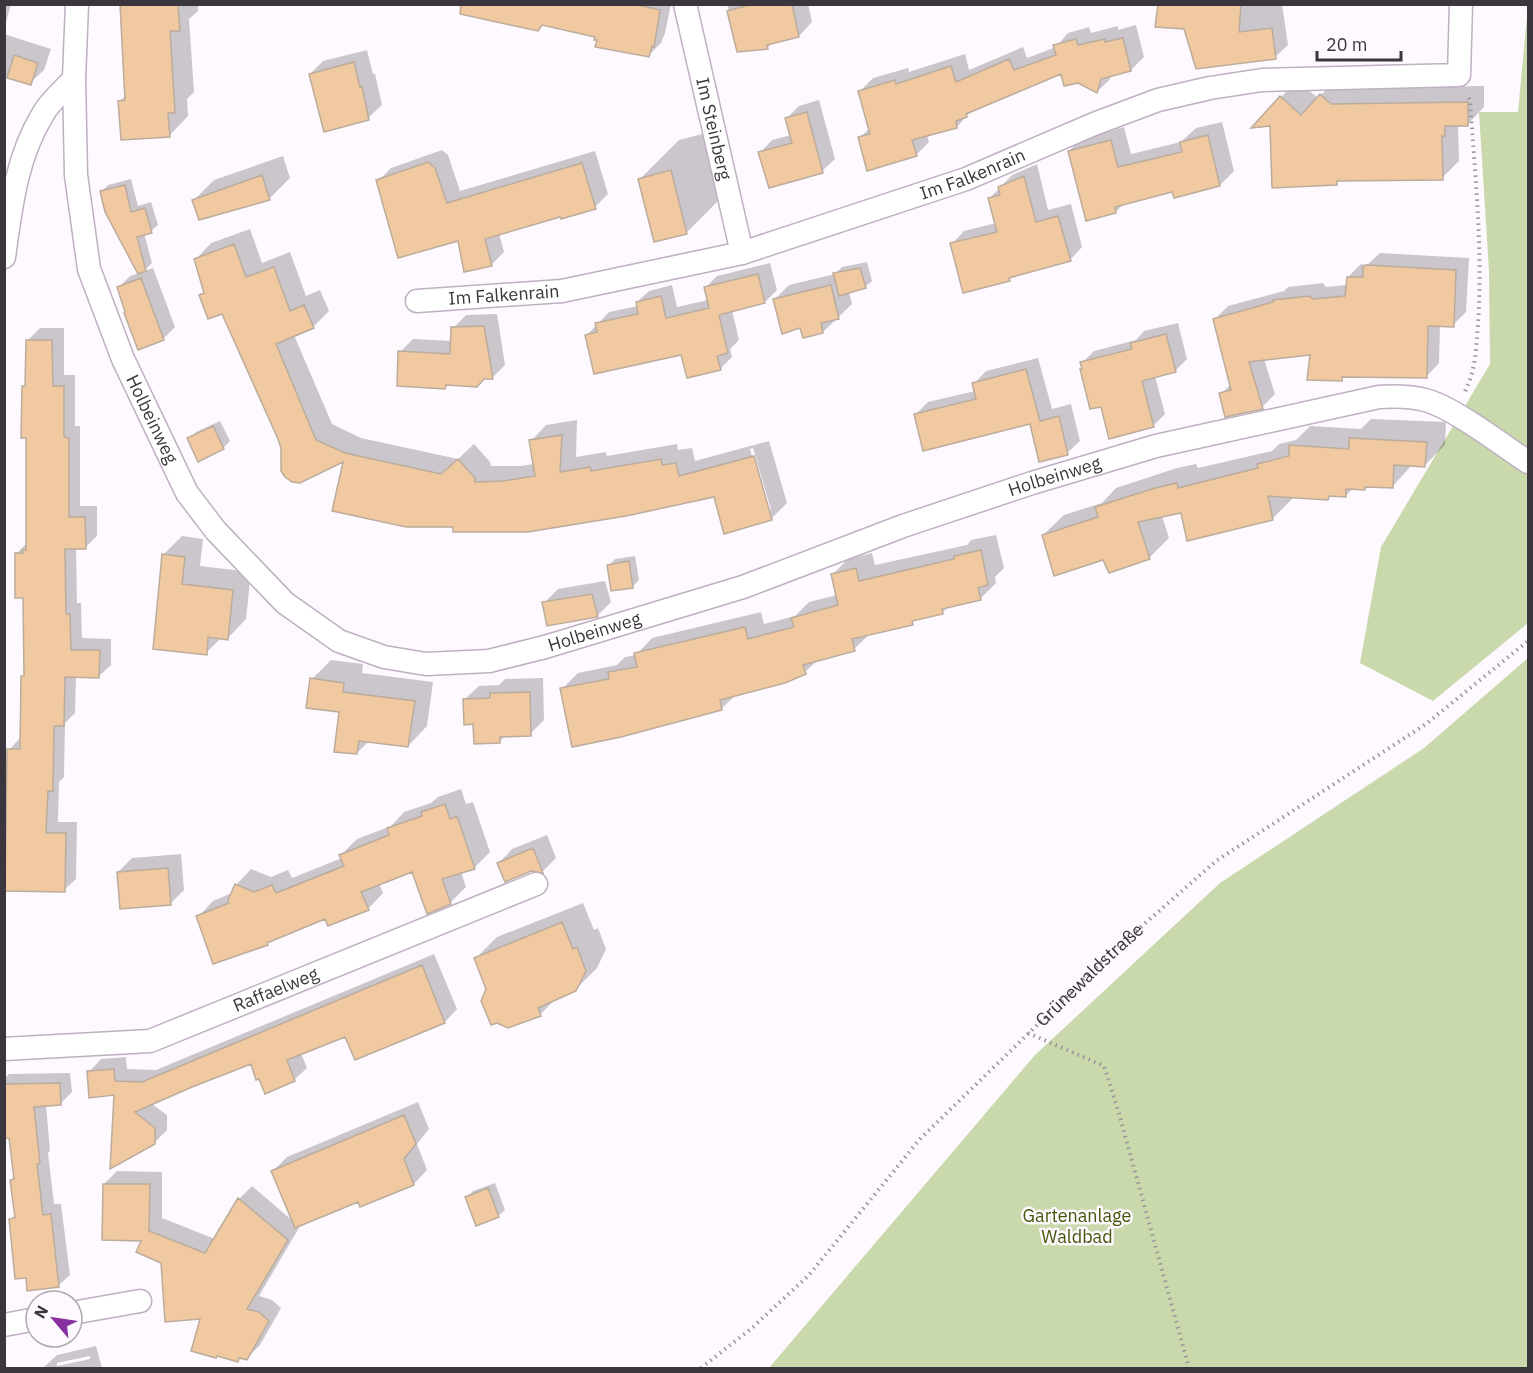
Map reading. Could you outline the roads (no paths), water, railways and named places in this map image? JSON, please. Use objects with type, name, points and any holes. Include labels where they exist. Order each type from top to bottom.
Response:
[{"type":"street","name":"Holbeinweg","points":[[77,4],[74,80],[76,175],[89,269],[123,360],[187,493],[216,531],[285,603],[339,641],[384,657],[426,664],[489,661],[545,647],[743,587],[903,526],[1032,483],[1156,446],[1379,397],[1400,396],[1427,400],[1451,412],[1528,462]]},
{"type":"street","name":"Im Steinberg","points":[[685,4],[742,253]]},
{"type":"street","name":"Im Falkenrain","points":[[417,301],[562,291],[742,253],[966,179],[1094,124],[1158,100],[1209,88],[1262,80],[1459,75],[1461,4]]},
{"type":"street","points":[[4,257],[12,196],[23,156],[44,112],[74,80]]},
{"type":"street","name":"Raffaelweg","points":[[4,1049],[150,1041],[536,884]]},
{"type":"street","points":[[84,1311],[140,1301]]},
{"type":"street","points":[[4,1325],[24,1321]]},
{"type":"park label","name":"Gartenanlage Waldbad","points":[[1077,1226]]}]
